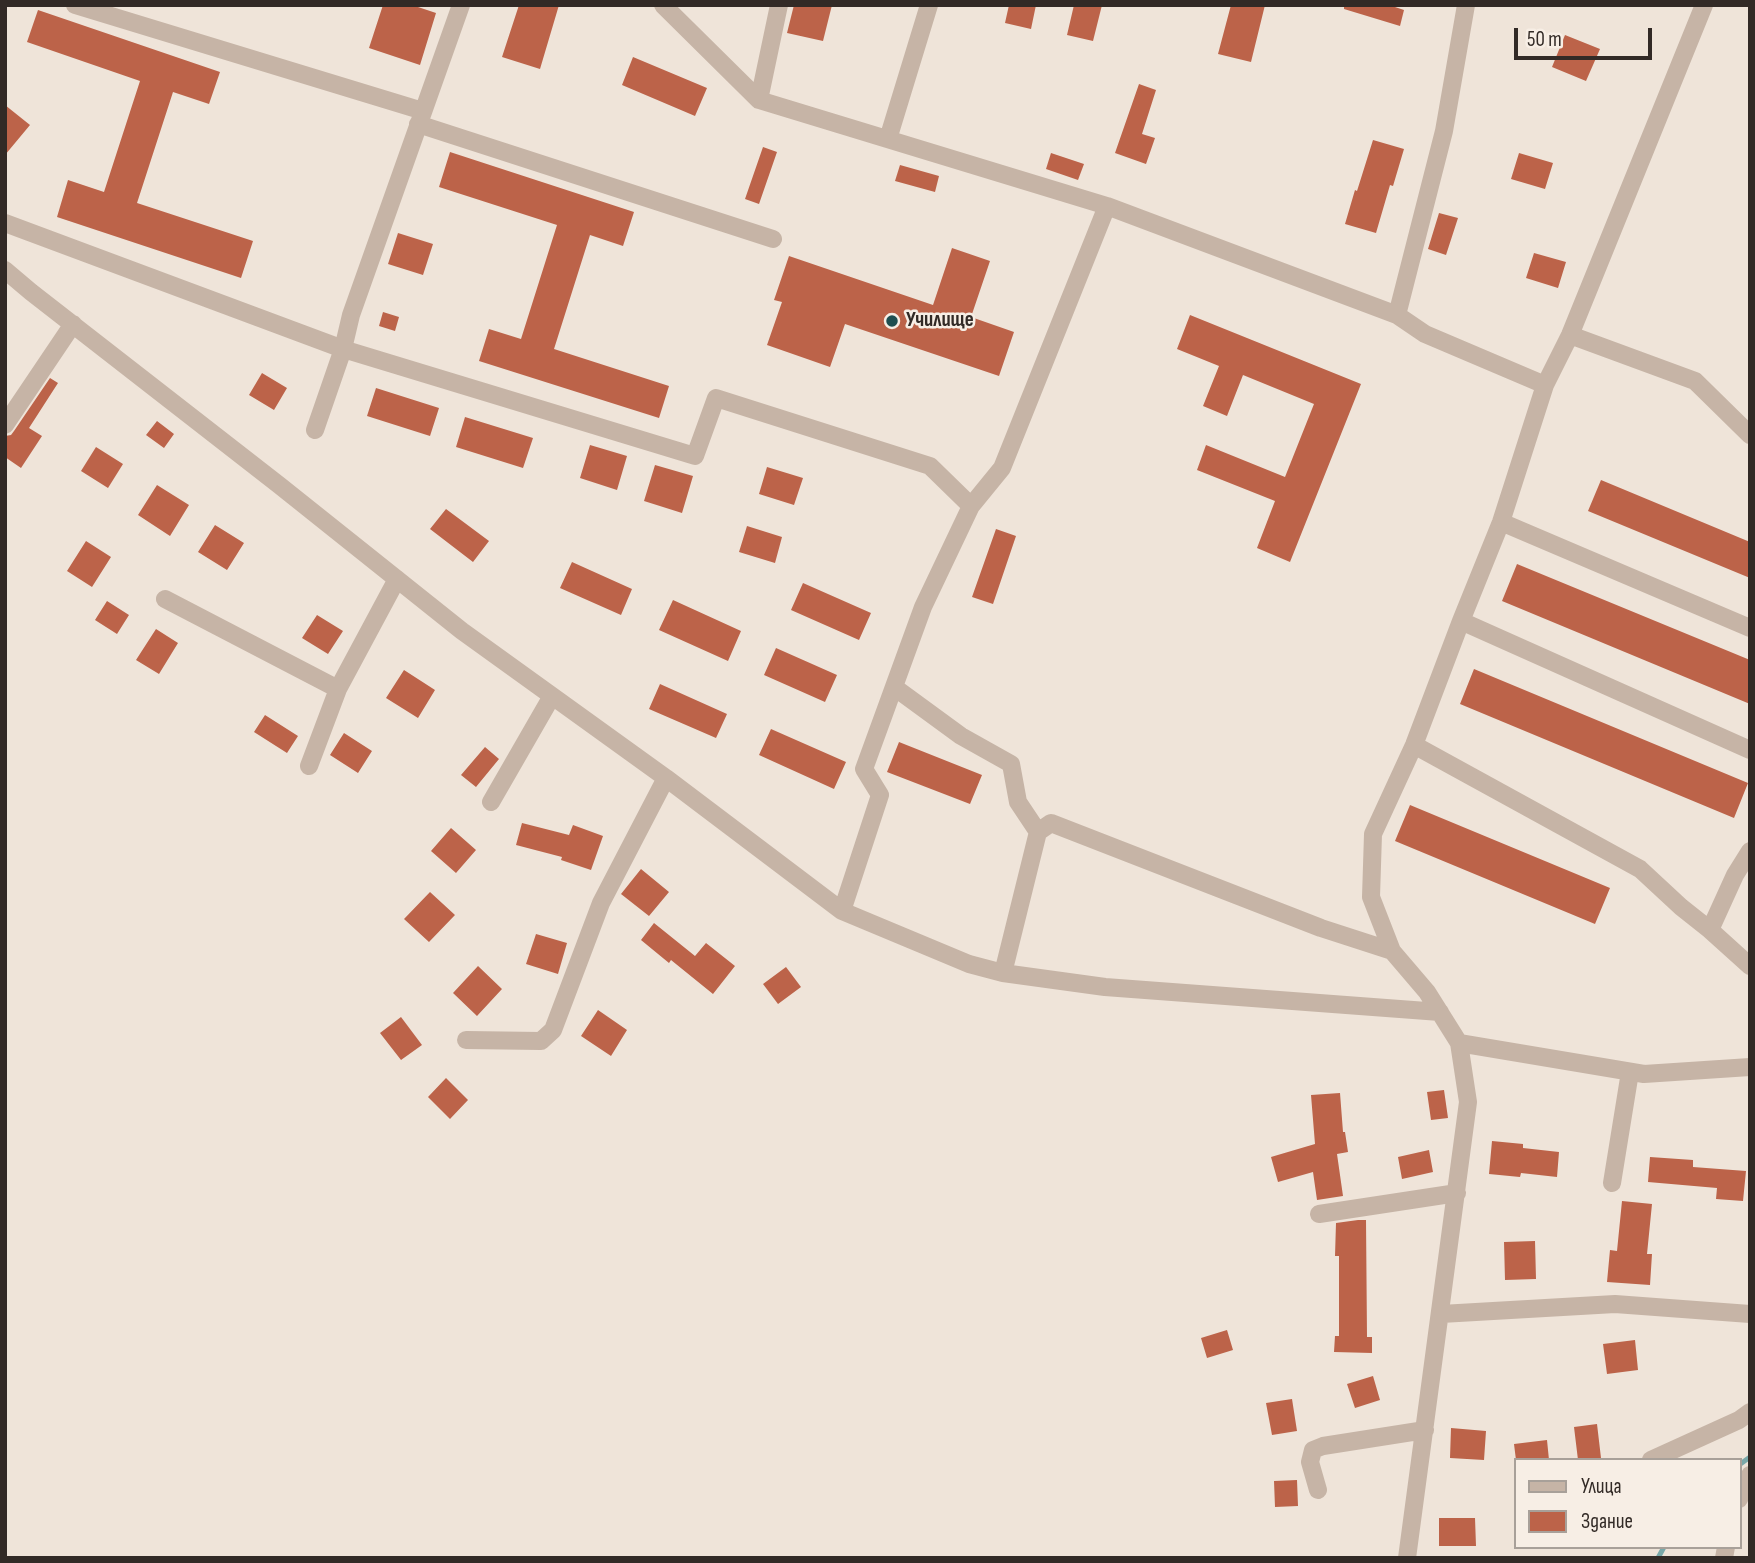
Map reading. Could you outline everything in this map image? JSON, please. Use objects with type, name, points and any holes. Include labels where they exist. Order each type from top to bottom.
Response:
[{"type":"street","points":[[75,5],[421,117],[773,239]]},
{"type":"street","points":[[314,430],[343,349],[351,315],[461,5]]},
{"type":"street","points":[[663,5],[759,100],[1107,206],[1397,315],[1425,334],[1545,385]]},
{"type":"street","points":[[759,100],[779,5]]},
{"type":"street","points":[[888,139],[929,5]]},
{"type":"street","points":[[1397,315],[1444,131],[1466,5]]},
{"type":"street","points":[[1407,1558],[1468,1102],[1459,1043],[1427,992],[1392,951],[1371,897],[1373,834],[1414,745],[1502,522],[1545,385],[1570,335],[1704,5]]},
{"type":"street","points":[[842,911],[880,795],[864,769],[923,607],[971,506],[1002,468],[1107,206]]},
{"type":"street","points":[[5,223],[343,349],[695,456],[716,398],[930,466],[971,506]]},
{"type":"street","points":[[5,270],[462,631],[666,778],[842,911],[970,964],[1003,973],[1105,987],[1440,1012]]},
{"type":"street","points":[[5,425],[73,324]]},
{"type":"street","points":[[1570,335],[1695,381],[1750,435]]},
{"type":"street","points":[[1502,522],[1750,628]]},
{"type":"street","points":[[309,766],[338,689],[397,579]]},
{"type":"street","points":[[165,599],[338,689]]},
{"type":"street","points":[[1461,621],[1750,750]]},
{"type":"street","points":[[894,687],[961,736],[1011,764],[1018,802],[1038,832]]},
{"type":"street","points":[[491,802],[552,696]]},
{"type":"street","points":[[1414,745],[1640,869],[1750,965]]},
{"type":"street","points":[[466,1040],[541,1041],[553,1030],[601,903],[666,778]]},
{"type":"street","points":[[1003,973],[1038,832],[1051,823],[1321,928],[1392,951]]},
{"type":"street","points":[[1710,930],[1735,875],[1750,851]]},
{"type":"street","points":[[1459,1043],[1644,1074],[1750,1067]]},
{"type":"street","points":[[1612,1183],[1630,1072]]},
{"type":"street","points":[[1319,1214],[1457,1193]]},
{"type":"street","points":[[1441,1314],[1615,1304],[1750,1314]]},
{"type":"street","points":[[1655,1458],[1739,1420],[1750,1412]]},
{"type":"street","points":[[1318,1490],[1310,1462],[1313,1450],[1323,1446],[1425,1430]]},
{"type":"street","points":[[1741,1495],[1750,1475]]},
{"type":"building","points":[[383,5],[412,5],[436,13],[420,65],[369,48]]},
{"type":"building","points":[[519,5],[559,5],[540,69],[502,57]]},
{"type":"building","points":[[794,5],[832,5],[823,41],[787,33]]},
{"type":"building","points":[[1009,5],[1036,5],[1031,29],[1005,23]]},
{"type":"building","points":[[1074,5],[1102,5],[1093,41],[1067,35]]},
{"type":"building","points":[[1231,5],[1265,5],[1251,62],[1218,54]]},
{"type":"building","points":[[1344,5],[1389,5],[1404,10],[1400,26],[1344,9]]},
{"type":"building","points":[[38,10],[220,72],[209,104],[173,92],[137,203],[253,241],[241,278],[57,217],[68,180],[104,192],[140,81],[27,42]]},
{"type":"building","points":[[1565,35],[1600,49],[1586,81],[1552,67]]},
{"type":"building","points":[[633,57],[707,88],[695,116],[622,85]]},
{"type":"building","points":[[1139,84],[1156,90],[1142,134],[1155,138],[1146,164],[1115,153]]},
{"type":"building","points":[[5,105],[30,125],[5,155]]},
{"type":"building","points":[[1373,140],[1404,149],[1376,233],[1345,224]]},
{"type":"building","points":[[763,147],[777,152],[759,204],[745,199]]},
{"type":"building","points":[[450,152],[634,212],[623,246],[590,235],[554,349],[669,386],[659,418],[479,361],[489,329],[521,339],[557,225],[439,187]]},
{"type":"building","points":[[1051,153],[1084,164],[1078,180],[1046,169]]},
{"type":"building","points":[[1519,153],[1553,163],[1545,189],[1511,179]]},
{"type":"building","points":[[900,165],[939,176],[935,192],[895,181]]},
{"type":"building","points":[[1439,213],[1458,218],[1446,255],[1428,249]]},
{"type":"building","points":[[398,233],[433,244],[423,275],[388,264]]},
{"type":"building","points":[[952,248],[990,261],[971,317],[1014,332],[999,376],[845,324],[830,367],[767,345],[782,302],[774,300],[789,256],[933,305]]},
{"type":"building","points":[[1534,253],[1566,262],[1558,288],[1526,278]]},
{"type":"building","points":[[383,312],[399,317],[395,331],[379,326]]},
{"type":"building","points":[[1190,315],[1361,384],[1290,562],[1257,548],[1275,501],[1197,470],[1206,445],[1285,477],[1314,404],[1243,375],[1227,416],[1203,406],[1219,366],[1177,349]]},
{"type":"building","points":[[262,373],[287,388],[274,410],[249,395]]},
{"type":"building","points":[[50,378],[58,383],[29,428],[42,436],[21,468],[5,457],[5,436],[11,435]]},
{"type":"building","points":[[376,388],[439,408],[430,436],[367,416]]},
{"type":"building","points":[[465,417],[533,438],[523,468],[456,447]]},
{"type":"building","points":[[157,421],[174,434],[164,448],[146,435]]},
{"type":"building","points":[[590,445],[627,456],[617,490],[580,478]]},
{"type":"building","points":[[96,447],[123,464],[108,488],[81,471]]},
{"type":"building","points":[[655,465],[693,476],[682,513],[644,501]]},
{"type":"building","points":[[767,467],[803,478],[794,505],[759,494]]},
{"type":"building","points":[[1601,480],[1750,542],[1750,578],[1588,511]]},
{"type":"building","points":[[157,485],[189,505],[170,536],[138,515]]},
{"type":"building","points":[[446,509],[489,541],[473,562],[430,529]]},
{"type":"building","points":[[215,525],[244,543],[227,570],[198,552]]},
{"type":"building","points":[[747,526],[782,537],[775,563],[739,552]]},
{"type":"building","points":[[996,529],[1016,536],[993,604],[972,597]]},
{"type":"building","points":[[86,541],[111,557],[92,587],[67,571]]},
{"type":"building","points":[[572,562],[632,589],[621,615],[560,588]]},
{"type":"building","points":[[1517,564],[1750,660],[1750,704],[1502,601]]},
{"type":"building","points":[[803,583],[871,613],[859,640],[791,610]]},
{"type":"building","points":[[673,600],[741,631],[728,661],[659,630]]},
{"type":"building","points":[[107,601],[129,615],[117,634],[95,620]]},
{"type":"building","points":[[317,615],[343,631],[328,654],[302,638]]},
{"type":"building","points":[[156,629],[178,643],[159,674],[136,660]]},
{"type":"building","points":[[776,648],[837,675],[825,702],[764,675]]},
{"type":"building","points":[[1474,669],[1748,783],[1734,818],[1460,704]]},
{"type":"building","points":[[404,670],[435,690],[418,718],[386,698]]},
{"type":"building","points":[[660,684],[727,714],[716,738],[649,709]]},
{"type":"building","points":[[265,715],[298,736],[287,753],[254,732]]},
{"type":"building","points":[[771,729],[846,762],[834,789],[759,755]]},
{"type":"building","points":[[344,733],[372,751],[358,773],[330,755]]},
{"type":"building","points":[[899,742],[982,775],[970,804],[887,772]]},
{"type":"building","points":[[485,747],[499,759],[476,787],[461,775]]},
{"type":"building","points":[[1410,805],[1610,888],[1595,924],[1395,841]]},
{"type":"building","points":[[522,823],[569,835],[573,825],[603,836],[591,870],[561,860],[562,857],[516,845]]},
{"type":"building","points":[[451,828],[476,850],[456,873],[431,851]]},
{"type":"building","points":[[641,869],[669,892],[649,916],[621,894]]},
{"type":"building","points":[[430,892],[455,915],[429,942],[404,919]]},
{"type":"building","points":[[654,923],[695,956],[706,943],[735,966],[713,994],[641,940]]},
{"type":"building","points":[[536,934],[567,943],[558,974],[526,964]]},
{"type":"building","points":[[478,966],[502,989],[477,1016],[453,993]]},
{"type":"building","points":[[786,967],[801,987],[778,1004],[763,984]]},
{"type":"building","points":[[598,1010],[627,1030],[611,1056],[581,1036]]},
{"type":"building","points":[[401,1017],[422,1045],[401,1060],[380,1033]]},
{"type":"building","points":[[446,1078],[468,1100],[450,1119],[428,1097]]},
{"type":"building","points":[[1444,1090],[1448,1118],[1431,1120],[1427,1092]]},
{"type":"building","points":[[1340,1093],[1343,1132],[1348,1152],[1337,1154],[1343,1196],[1317,1200],[1313,1172],[1278,1182],[1271,1157],[1315,1144],[1311,1095]]},
{"type":"building","points":[[1492,1141],[1559,1152],[1557,1177],[1521,1173],[1520,1177],[1489,1174]]},
{"type":"building","points":[[1429,1150],[1433,1172],[1402,1179],[1398,1157]]},
{"type":"building","points":[[1650,1157],[1693,1160],[1693,1167],[1746,1171],[1743,1201],[1716,1199],[1717,1188],[1648,1182]]},
{"type":"building","points":[[1622,1201],[1652,1204],[1647,1254],[1652,1254],[1650,1285],[1607,1282],[1610,1250],[1617,1251]]},
{"type":"building","points":[[1366,1220],[1367,1337],[1372,1337],[1372,1353],[1334,1352],[1335,1336],[1339,1336],[1339,1256],[1335,1256],[1336,1223]]},
{"type":"building","points":[[1535,1241],[1536,1279],[1505,1280],[1504,1242]]},
{"type":"building","points":[[1227,1330],[1233,1350],[1207,1358],[1201,1338]]},
{"type":"building","points":[[1635,1340],[1638,1370],[1607,1374],[1603,1344]]},
{"type":"building","points":[[1373,1376],[1380,1400],[1355,1408],[1347,1384]]},
{"type":"building","points":[[1292,1399],[1297,1431],[1272,1435],[1266,1403]]},
{"type":"building","points":[[1597,1424],[1601,1458],[1578,1458],[1574,1427]]},
{"type":"building","points":[[1451,1428],[1486,1431],[1484,1460],[1450,1458]]},
{"type":"building","points":[[1547,1440],[1549,1458],[1516,1458],[1514,1444]]},
{"type":"building","points":[[1297,1480],[1298,1506],[1275,1507],[1274,1481]]},
{"type":"building","points":[[1439,1518],[1475,1518],[1476,1546],[1439,1546]]},
{"type":"waterway","points":[[1741,1464],[1750,1457]]},
{"type":"waterway","points":[[1658,1558],[1663,1549]]},
{"type":"place","name":"Училище","points":[[892,321]]}]
